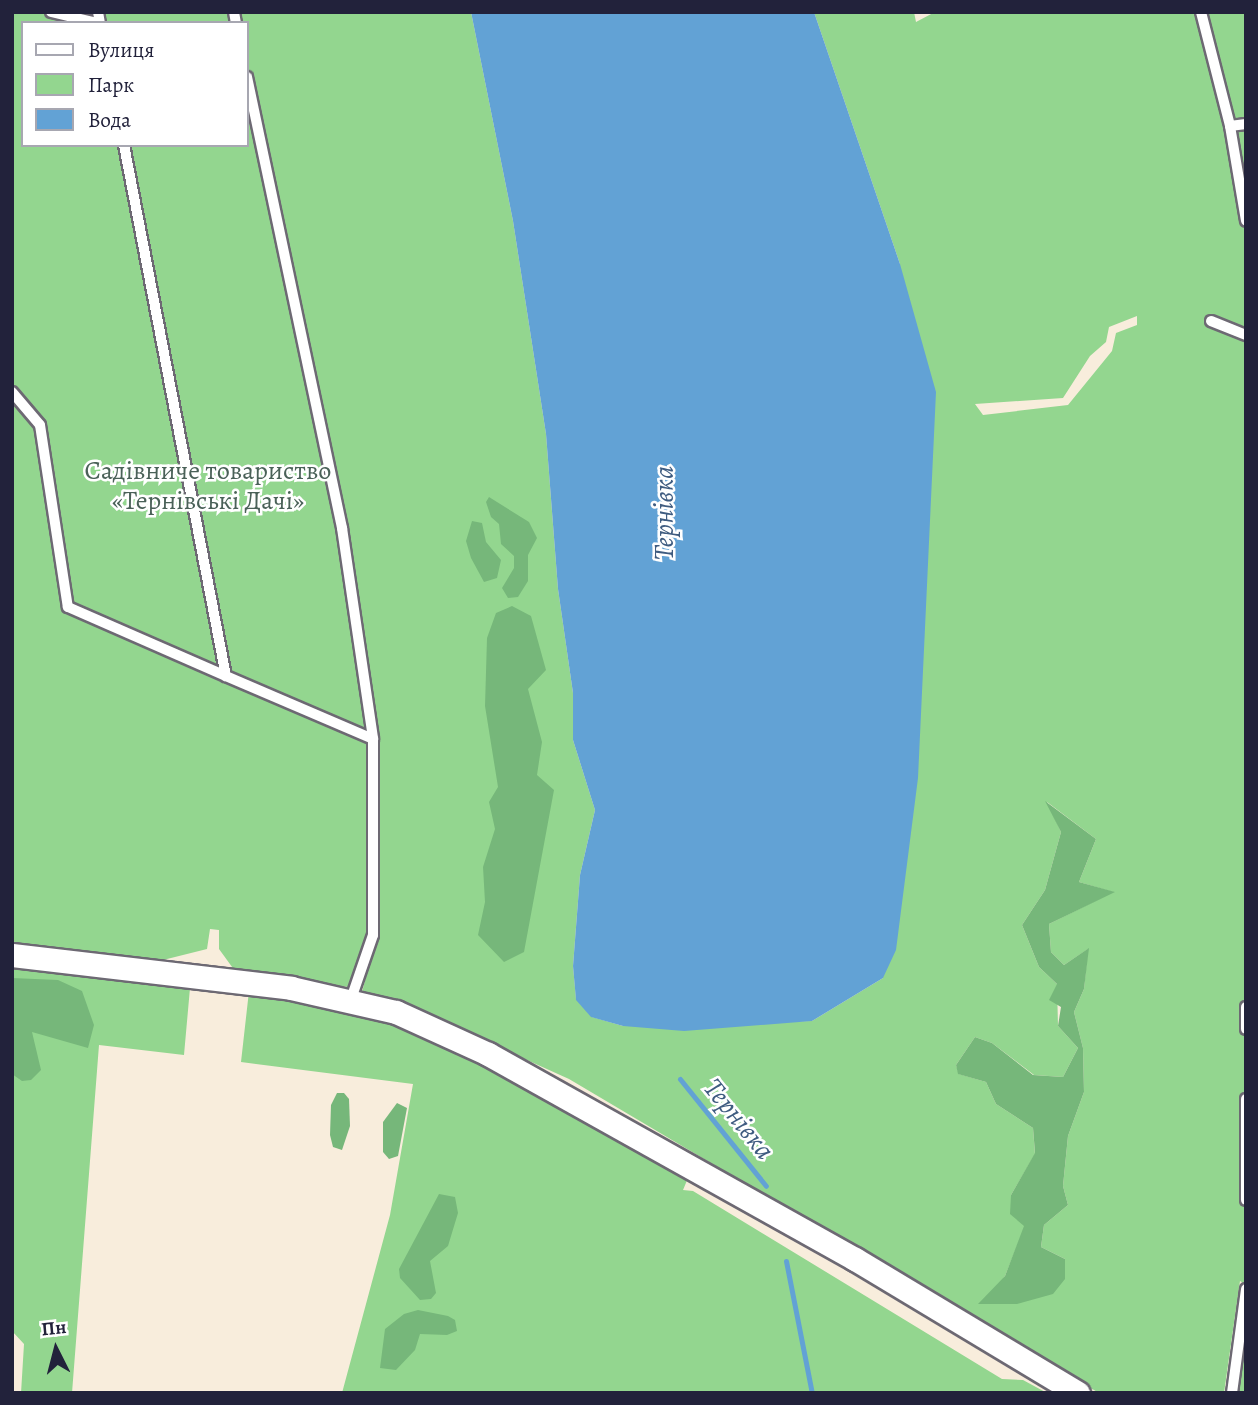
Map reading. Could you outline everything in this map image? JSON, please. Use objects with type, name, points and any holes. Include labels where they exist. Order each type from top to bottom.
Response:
[{"type":"street","points":[[12,955],[351,999],[396,1012],[488,1054],[855,1259],[1078,1393]]},
{"type":"lane","points":[[51,12],[90,21]]},
{"type":"lane","points":[[1200,12],[1230,125],[1246,221]]},
{"type":"lane","points":[[248,82],[342,528],[373,739],[373,935],[351,999]]},
{"type":"lane","points":[[1230,125],[1246,124]]},
{"type":"lane","points":[[124,147],[226,676]]},
{"type":"lane","points":[[1211,321],[1246,335]]},
{"type":"lane","points":[[12,392],[40,425],[68,607],[373,739]]},
{"type":"lane","points":[[1246,1007],[1246,1029]]},
{"type":"lane","points":[[1246,1099],[1246,1200]]},
{"type":"lane","points":[[1232,1393],[1246,1289]]},
{"type":"green space","name":"Садівниче товариство «Тернівські Дачі»","points":[[12,12],[471,12],[513,221],[546,434],[558,589],[573,693],[573,740],[595,810],[580,875],[573,966],[576,999],[592,1017],[623,1026],[812,1021],[883,978],[900,264],[814,12],[914,12],[916,22],[935,12],[1246,12],[1246,1285],[1240,1281],[1224,1393],[1099,1393],[569,1079],[401,1003],[362,992],[376,939],[348,987],[235,971],[219,949],[219,930],[210,929],[207,949],[163,960],[12,943]],"holes":[[[1137,316],[1137,325],[1116,333],[1112,351],[1068,405],[983,415],[975,404],[1063,398],[1090,356],[1106,342],[1109,327]],[[1047,802],[1096,839],[1079,882],[1113,892],[1049,924],[1051,952],[1064,965],[1088,949],[1084,989],[1074,1012],[1083,1048],[1084,1092],[1068,1136],[1063,1186],[1068,1205],[1044,1225],[1041,1247],[1065,1259],[992,1294],[1005,1276],[1025,1226],[1011,1195],[1035,1154],[1033,1128],[996,1104],[986,1082],[959,1074],[956,1065],[975,1037],[992,1043],[1034,1075],[1063,1077],[1078,1048],[1058,1026],[1057,984],[1039,967],[1022,925],[1045,890],[1061,832]]]},
{"type":"green space","points":[[489,497],[529,522],[537,538],[528,555],[528,581],[518,597],[508,598],[502,588],[514,568],[514,556],[501,544],[499,524],[491,517],[486,502]]},
{"type":"green space","points":[[472,521],[482,523],[486,542],[501,560],[497,578],[484,582],[471,558],[466,541]]},
{"type":"green space","points":[[512,606],[531,616],[546,670],[528,689],[542,742],[537,775],[554,790],[524,952],[504,962],[478,935],[485,902],[483,867],[495,829],[489,802],[498,787],[485,706],[487,638],[496,613]]},
{"type":"green space","points":[[1045,801],[1096,839],[1079,882],[1115,892],[1049,924],[1051,952],[1064,965],[1089,948],[1084,989],[1074,1012],[1083,1048],[1084,1092],[1068,1136],[1063,1186],[1068,1205],[1044,1225],[1041,1247],[1065,1259],[1065,1279],[1053,1294],[1017,1304],[978,1304],[1005,1276],[1024,1226],[1010,1214],[1011,1195],[1035,1153],[1033,1128],[996,1104],[986,1082],[958,1074],[956,1065],[975,1037],[992,1043],[1033,1075],[1063,1077],[1078,1048],[1058,1026],[1061,1007],[1049,1000],[1057,984],[1039,967],[1022,925],[1045,890],[1061,832]]},
{"type":"green space","points":[[12,964],[190,988],[184,1055],[99,1045],[72,1393],[21,1393],[24,1344],[12,1331]]},
{"type":"green space","points":[[12,978],[58,980],[82,991],[94,1025],[88,1048],[32,1032],[41,1070],[31,1080],[22,1081],[12,1074]]},
{"type":"green space","points":[[249,991],[349,1005],[470,1055],[688,1178],[683,1190],[693,1191],[1002,1379],[1023,1380],[1047,1393],[342,1393],[390,1215],[413,1084],[241,1062]]},
{"type":"green space","points":[[337,1093],[344,1093],[349,1099],[350,1126],[342,1150],[333,1147],[330,1135],[331,1105]]},
{"type":"green space","points":[[397,1103],[407,1108],[398,1156],[389,1159],[383,1152],[383,1122]]},
{"type":"green space","points":[[439,1194],[455,1197],[458,1213],[448,1246],[430,1261],[436,1293],[431,1299],[420,1300],[400,1278],[399,1269]]},
{"type":"green space","points":[[418,1310],[448,1316],[455,1320],[457,1331],[447,1335],[420,1334],[415,1350],[396,1370],[380,1368],[385,1329],[404,1314]]},
{"type":"green space","points":[[1246,1312],[1246,1393],[1238,1393]]},
{"type":"water","points":[[471,12],[814,12],[900,264],[936,392],[918,778],[896,950],[883,978],[812,1021],[684,1031],[623,1026],[591,1017],[576,1000],[573,966],[580,875],[595,810],[573,740],[573,693],[558,589],[546,434],[513,221]]},
{"type":"waterway","name":"Тернівка","points":[[680,1079],[766,1186]]},
{"type":"waterway","name":"Тернівка","points":[[786,1261],[812,1393]]}]
